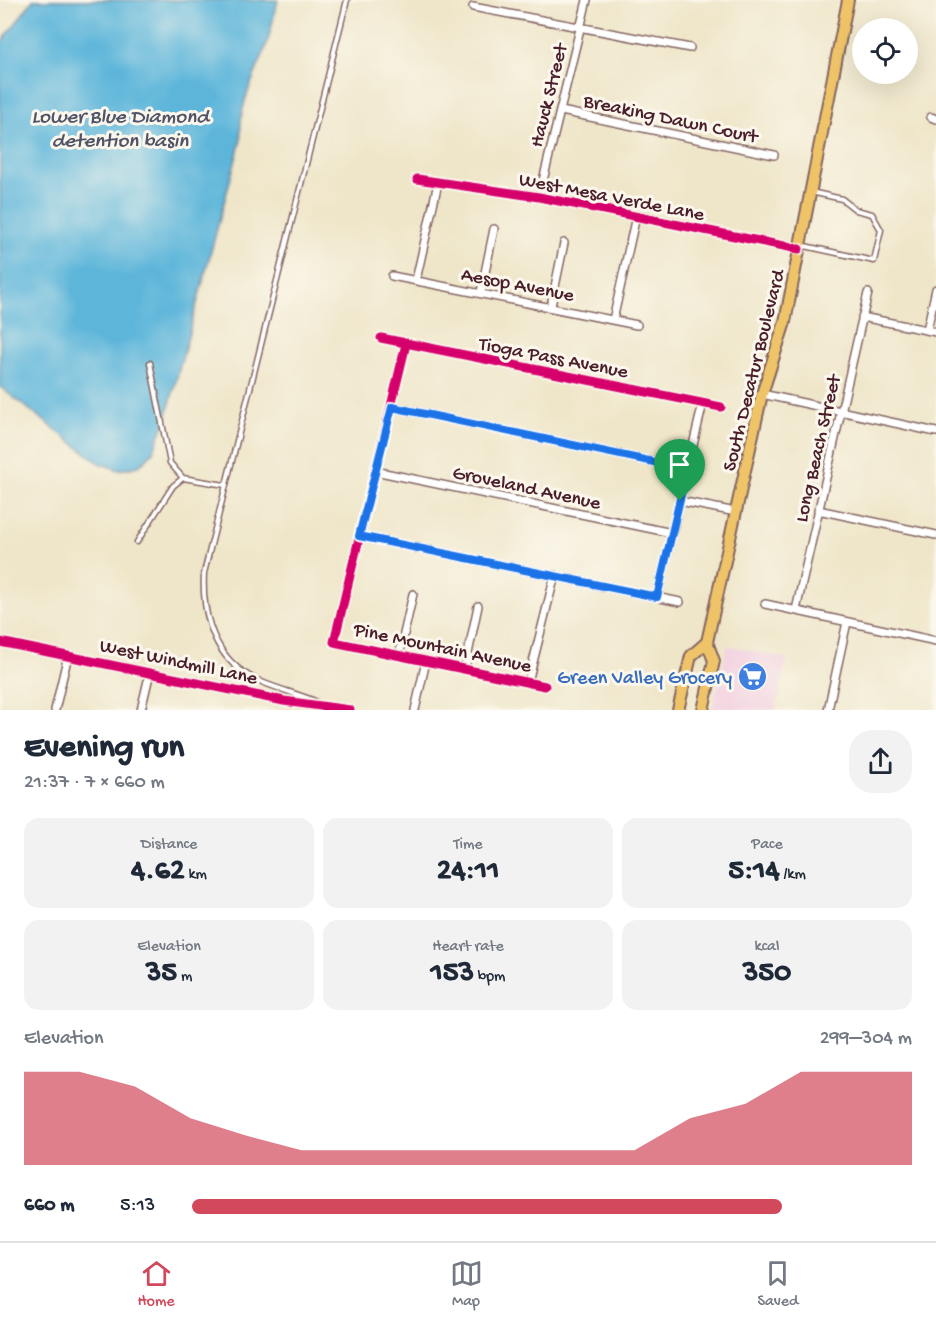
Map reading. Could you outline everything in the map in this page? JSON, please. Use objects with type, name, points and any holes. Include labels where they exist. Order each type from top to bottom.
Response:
[{"type":"main road","name":"South Decatur Boulevard","points":[[678,710],[691,656],[706,642],[762,394],[785,322],[848,0]]},
{"type":"main road","name":"South Decatur Boulevard","points":[[703,710],[714,661],[706,642]]},
{"type":"street","name":"Hauck Street","points":[[539,197],[587,0]]},
{"type":"street","points":[[473,7],[690,48]]},
{"type":"street","name":"Breaking Dawn Court","points":[[561,111],[774,155]]},
{"type":"street","name":"West Mesa Verde Lane","points":[[417,179],[539,197],[799,247]]},
{"type":"street","points":[[416,280],[438,183]]},
{"type":"street","points":[[613,320],[636,216]]},
{"type":"street","points":[[481,292],[494,229]]},
{"type":"street","points":[[551,306],[564,243]]},
{"type":"street","name":"Aesop Avenue","points":[[392,276],[637,325]]},
{"type":"street","points":[[927,330],[936,289]]},
{"type":"street","name":"Long Beach Street","points":[[796,610],[868,293]]},
{"type":"street","points":[[862,316],[936,332]]},
{"type":"street","name":"Tioga Pass Avenue","points":[[381,338],[721,407]]},
{"type":"street","points":[[406,344],[359,536],[680,602]]},
{"type":"street","points":[[762,394],[936,432]]},
{"type":"street","points":[[657,597],[703,403]]},
{"type":"street","points":[[392,407],[687,469]]},
{"type":"street","name":"Groveland Avenue","points":[[375,471],[672,533]]},
{"type":"street","points":[[680,501],[736,512]]},
{"type":"street","points":[[818,510],[936,535]]},
{"type":"street","name":"Pine Mountain Avenue","points":[[359,536],[334,642],[545,686]]},
{"type":"street","points":[[528,682],[555,575]]},
{"type":"street","points":[[399,656],[413,594]]},
{"type":"street","points":[[765,604],[936,641]]},
{"type":"street","points":[[465,668],[478,606]]},
{"type":"street","points":[[828,710],[847,622]]},
{"type":"street","name":"West Windmill Lane","points":[[0,642],[284,701],[350,710]]},
{"type":"street","points":[[55,710],[68,655]]},
{"type":"street","points":[[415,710],[426,661]]},
{"type":"street","points":[[141,710],[150,672]]},
{"type":"lane","points":[[329,707],[259,680],[238,669],[223,652],[206,615],[204,573],[347,0]]},
{"type":"lane","points":[[799,247],[873,261],[881,230],[872,214],[856,210],[842,199],[809,192]]},
{"type":"lane","points":[[150,363],[170,463],[183,477],[225,486]]},
{"type":"lane","points":[[137,542],[173,486],[183,477]]},
{"type":"shaded area","points":[[727,645],[787,659],[775,710],[712,710]]},
{"type":"water","name":"Lower Blue Diamond detention basin","points":[[33,0],[278,0],[270,35],[243,107],[241,140],[165,422],[153,452],[139,466],[119,470],[99,463],[0,387],[0,44]]},
{"type":"cycle path","points":[[417,179],[539,197],[799,249]]},
{"type":"cycle path","points":[[381,338],[721,407]]},
{"type":"cycle path","points":[[406,344],[334,642],[545,686]]},
{"type":"cycle path","points":[[0,642],[284,701],[350,710]]},
{"type":"place","name":"Green Valley Grocery","points":[[753,676]]},
{"type":"route","points":[[392,407],[687,469],[680,501],[657,597],[359,536],[392,407]]}]
